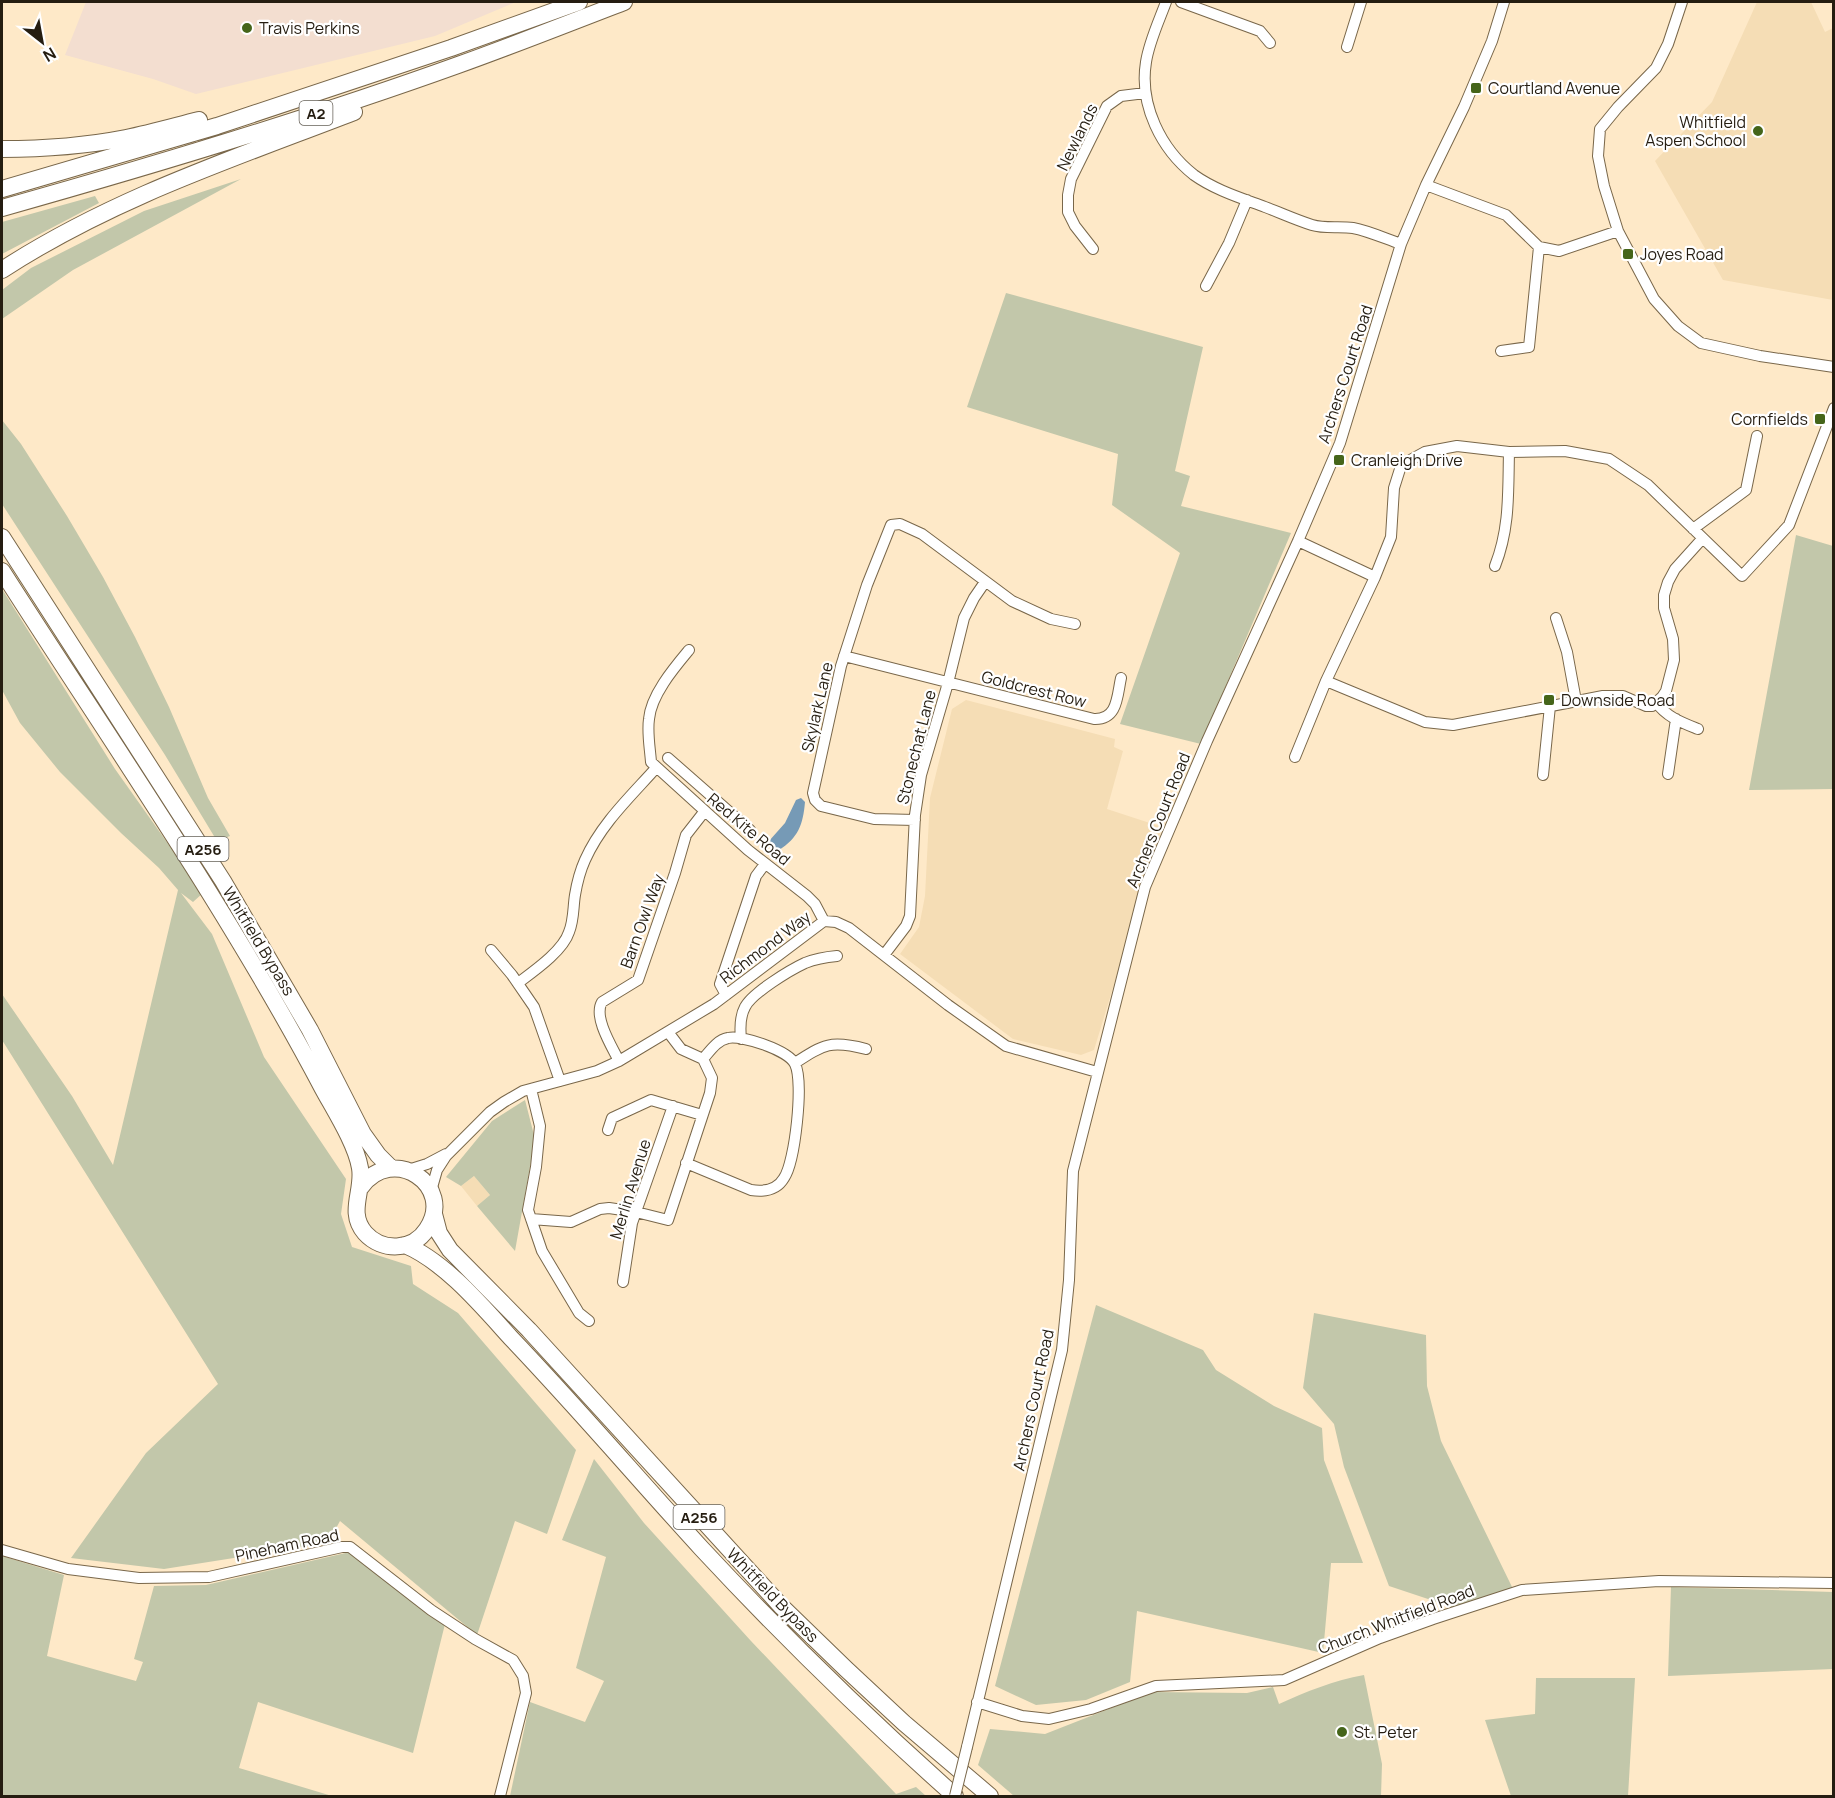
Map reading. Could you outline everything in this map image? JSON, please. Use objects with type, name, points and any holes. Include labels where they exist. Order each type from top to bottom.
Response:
[{"type":"highway","name":"A2","points":[[2,189],[217,126],[451,48],[579,2]]},
{"type":"highway","name":"A2","points":[[2,208],[102,180],[340,106],[458,65],[624,2]]},
{"type":"highway","points":[[2,270],[82,223],[150,190],[435,81],[458,65]]},
{"type":"highway","points":[[2,149],[50,148],[128,137],[333,88]]},
{"type":"highway","name":"Whitfield Bypass","points":[[2,537],[224,881],[310,1030],[363,1134],[391,1168]]},
{"type":"highway","name":"Whitfield Bypass","points":[[2,571],[208,891],[267,988],[354,1150],[360,1170],[361,1187]]},
{"type":"highway","points":[[391,1168],[408,1170],[422,1178],[431,1191],[434,1202],[432,1221],[424,1234],[405,1245],[384,1245],[371,1239],[361,1228],[356,1215],[355,1208],[361,1187],[374,1174],[391,1168]]},
{"type":"highway","name":"Whitfield Bypass","points":[[434,1214],[440,1233],[450,1250],[529,1330],[782,1606],[904,1723],[990,1797]]},
{"type":"highway","name":"Whitfield Bypass","points":[[405,1245],[424,1254],[439,1265],[496,1321],[702,1549],[770,1620],[891,1739],[955,1797]]},
{"type":"street","points":[[1166,2],[1146,62],[1145,93],[1150,114],[1159,133],[1180,163],[1212,186],[1315,226],[1356,229],[1401,244]]},
{"type":"street","points":[[1181,2],[1260,31],[1270,43]]},
{"type":"street","points":[[1347,47],[1361,2]]},
{"type":"street","name":"Archers Court Road","points":[[955,1797],[1062,1350],[1069,1280],[1073,1171],[1145,887],[1207,741],[1340,443],[1401,244],[1426,185],[1468,98],[1492,41],[1504,2]]},
{"type":"street","points":[[1682,2],[1668,45],[1656,68],[1624,100],[1600,129],[1598,156],[1604,186],[1618,231],[1654,299],[1678,326],[1701,343],[1760,356],[1833,367]]},
{"type":"street","name":"Newlands","points":[[1093,249],[1075,226],[1068,212],[1071,179],[1107,106],[1121,96],[1145,93]]},
{"type":"street","points":[[1426,185],[1506,215],[1539,247],[1559,251],[1618,231]]},
{"type":"street","points":[[1206,286],[1229,243],[1247,200]]},
{"type":"street","points":[[1501,351],[1529,347],[1539,247]]},
{"type":"street","points":[[1295,757],[1326,681],[1376,577],[1391,537],[1394,488],[1400,469],[1405,463],[1425,452],[1457,446],[1509,452],[1565,451],[1609,459],[1648,485],[1742,576],[1789,525],[1833,408]]},
{"type":"street","points":[[1693,529],[1746,490],[1757,436]]},
{"type":"street","points":[[1495,566],[1502,549],[1507,526],[1509,452]]},
{"type":"street","name":"Skylark Lane","points":[[915,820],[874,819],[821,806],[815,800],[813,793],[844,656],[867,585],[891,525],[900,524],[922,534],[985,582]]},
{"type":"street","points":[[1326,681],[1425,722],[1436,724],[1453,725],[1576,700],[1614,695],[1652,706],[1666,691],[1674,660],[1673,639],[1664,608],[1668,582],[1682,560],[1702,539]]},
{"type":"street","points":[[1298,541],[1376,577]]},
{"type":"street","points":[[985,582],[1012,601],[1051,619],[1075,624]]},
{"type":"street","name":"Stonechat Lane","points":[[884,955],[906,926],[910,916],[915,820],[921,775],[964,618],[985,582]]},
{"type":"street","points":[[1556,618],[1567,652],[1576,700]]},
{"type":"street","points":[[518,983],[551,956],[569,933],[578,879],[587,857],[615,814],[653,765],[649,718],[657,695],[689,650]]},
{"type":"street","points":[[844,656],[948,683]]},
{"type":"street","name":"Goldcrest Row","points":[[948,683],[1100,719],[1111,715],[1121,678]]},
{"type":"street","points":[[1656,702],[1662,711],[1698,729]]},
{"type":"street","points":[[1543,775],[1550,706]]},
{"type":"street","points":[[1668,774],[1676,719]]},
{"type":"street","points":[[668,758],[750,830]]},
{"type":"street","name":"Red Kite Road","points":[[653,765],[726,831],[807,896],[814,903],[824,921]]},
{"type":"street","points":[[677,787],[687,775]]},
{"type":"street","name":"Barn Owl Way","points":[[619,1061],[603,1028],[600,1006],[602,1002],[638,980],[686,835],[704,812]]},
{"type":"street","points":[[726,831],[737,818]]},
{"type":"street","points":[[726,995],[720,984],[756,876],[765,864]]},
{"type":"street","name":"Richmond Way","points":[[408,1170],[427,1164],[451,1149],[490,1112],[523,1091],[597,1071],[619,1061],[668,1032],[726,995],[824,921],[836,922],[849,928],[948,1005],[1006,1046],[1097,1072]]},
{"type":"street","points":[[491,950],[534,1006],[560,1081]]},
{"type":"street","points":[[741,1039],[740,1025],[744,1007],[754,995],[805,963],[824,957],[837,956]]},
{"type":"street","points":[[531,1219],[571,1222],[600,1209],[609,1208],[668,1220],[710,1093],[712,1078],[703,1059],[681,1049],[668,1032]]},
{"type":"street","points":[[686,1163],[751,1190],[762,1191],[778,1185],[785,1177],[795,1132],[799,1096],[795,1063],[785,1054],[746,1039],[727,1038],[715,1045],[703,1059]]},
{"type":"street","points":[[795,1063],[825,1045],[846,1044],[866,1049]]},
{"type":"street","points":[[531,1089],[540,1126],[536,1167],[528,1210],[543,1251],[579,1313],[589,1321]]},
{"type":"street","points":[[608,1130],[612,1118],[654,1100],[702,1115]]},
{"type":"street","name":"Merlin Avenue","points":[[623,1282],[632,1223],[673,1106]]},
{"type":"street","name":"Richmond Way","points":[[431,1191],[437,1170],[451,1149]]},
{"type":"street","name":"Pineham Road","points":[[2,1550],[68,1569],[139,1578],[209,1577],[350,1547],[431,1610],[475,1639],[513,1660],[524,1676],[526,1693],[500,1797]]},
{"type":"street","name":"Church Whitfield Road","points":[[977,1702],[1022,1716],[1049,1719],[1090,1709],[1156,1686],[1284,1680],[1380,1638],[1522,1590],[1659,1581],[1833,1583]]},
{"type":"shaded area","points":[[86,2],[516,2],[435,36],[196,94],[153,79],[65,55]]},
{"type":"shaded area","name":"Whitfield Aspen School","points":[[1757,2],[1811,2],[1825,32],[1833,28],[1833,300],[1723,280],[1655,161],[1712,102]]},
{"type":"shaded area","points":[[966,700],[1115,739],[1114,747],[1123,751],[1107,809],[1162,827],[1094,1050],[1081,1055],[1013,1039],[900,954],[919,927],[925,896],[930,798],[952,709]]},
{"type":"shaded area","points":[[474,1176],[490,1195],[477,1206],[461,1186]]},
{"type":"green space","points":[[241,179],[73,270],[2,319],[2,290],[31,268],[144,211]]},
{"type":"green space","points":[[95,196],[99,203],[2,254],[2,222]]},
{"type":"green space","points":[[1006,293],[1203,347],[1175,471],[1190,476],[1181,506],[1291,533],[1201,744],[1120,724],[1180,553],[1112,505],[1118,454],[967,407]]},
{"type":"green space","points":[[2,420],[21,444],[103,577],[169,707],[208,798],[230,836],[217,841],[165,755],[2,504]]},
{"type":"green space","points":[[1796,535],[1833,546],[1833,789],[1749,790]]},
{"type":"green space","points":[[2,589],[115,769],[203,893],[193,902],[181,893],[212,934],[264,1057],[346,1179],[341,1214],[352,1247],[411,1266],[413,1284],[458,1313],[576,1450],[547,1534],[515,1521],[477,1635],[340,1521],[328,1543],[164,1569],[71,1558],[146,1453],[218,1384],[2,1040],[2,994],[72,1096],[113,1165],[178,890],[159,868],[60,772],[20,723],[2,690]]},
{"type":"green space","points":[[525,1100],[535,1139],[515,1251],[477,1206],[490,1195],[474,1176],[461,1186],[446,1177],[492,1121]]},
{"type":"green space","points":[[1096,1305],[1203,1350],[1216,1370],[1274,1406],[1322,1428],[1324,1460],[1363,1563],[1331,1563],[1323,1653],[1137,1611],[1130,1682],[1086,1700],[1036,1705],[995,1686]]},
{"type":"green space","points":[[1314,1313],[1426,1335],[1427,1386],[1441,1441],[1513,1589],[1455,1608],[1389,1586],[1344,1467],[1334,1424],[1303,1388]]},
{"type":"green space","points":[[594,1459],[644,1523],[751,1641],[896,1794],[916,1787],[926,1796],[510,1796],[530,1702],[585,1722],[604,1681],[576,1668],[606,1557],[562,1540]]},
{"type":"green space","points":[[350,1552],[445,1624],[413,1753],[258,1702],[239,1768],[332,1796],[2,1796],[2,1556],[64,1575],[47,1656],[136,1681],[143,1662],[134,1659],[154,1586],[206,1585]]},
{"type":"green space","points":[[1671,1587],[1833,1592],[1833,1669],[1668,1676]]},
{"type":"green space","points":[[1364,1675],[1382,1764],[1381,1796],[1014,1796],[978,1765],[990,1729],[1045,1734],[1152,1692],[1247,1693],[1273,1687],[1279,1704],[1331,1683]]},
{"type":"green space","points":[[1536,1678],[1635,1678],[1628,1796],[1511,1796],[1485,1720],[1535,1714]]},
{"type":"water","points":[[801,798],[805,802],[803,818],[795,836],[779,850],[772,849],[769,841],[785,823],[796,800]]},
{"type":"place","name":"Travis Perkins","points":[[247,28]]},
{"type":"place","name":"Courtland Avenue","points":[[1476,88]]},
{"type":"place","name":"Whitfield Aspen School","points":[[1758,131]]},
{"type":"place","name":"Joyes Road","points":[[1628,254]]},
{"type":"place","name":"Cornfields","points":[[1820,419]]},
{"type":"place","name":"Cranleigh Drive","points":[[1339,460]]},
{"type":"place","name":"Downside Road","points":[[1549,700]]},
{"type":"place","name":"St. Peter","points":[[1342,1732]]}]
